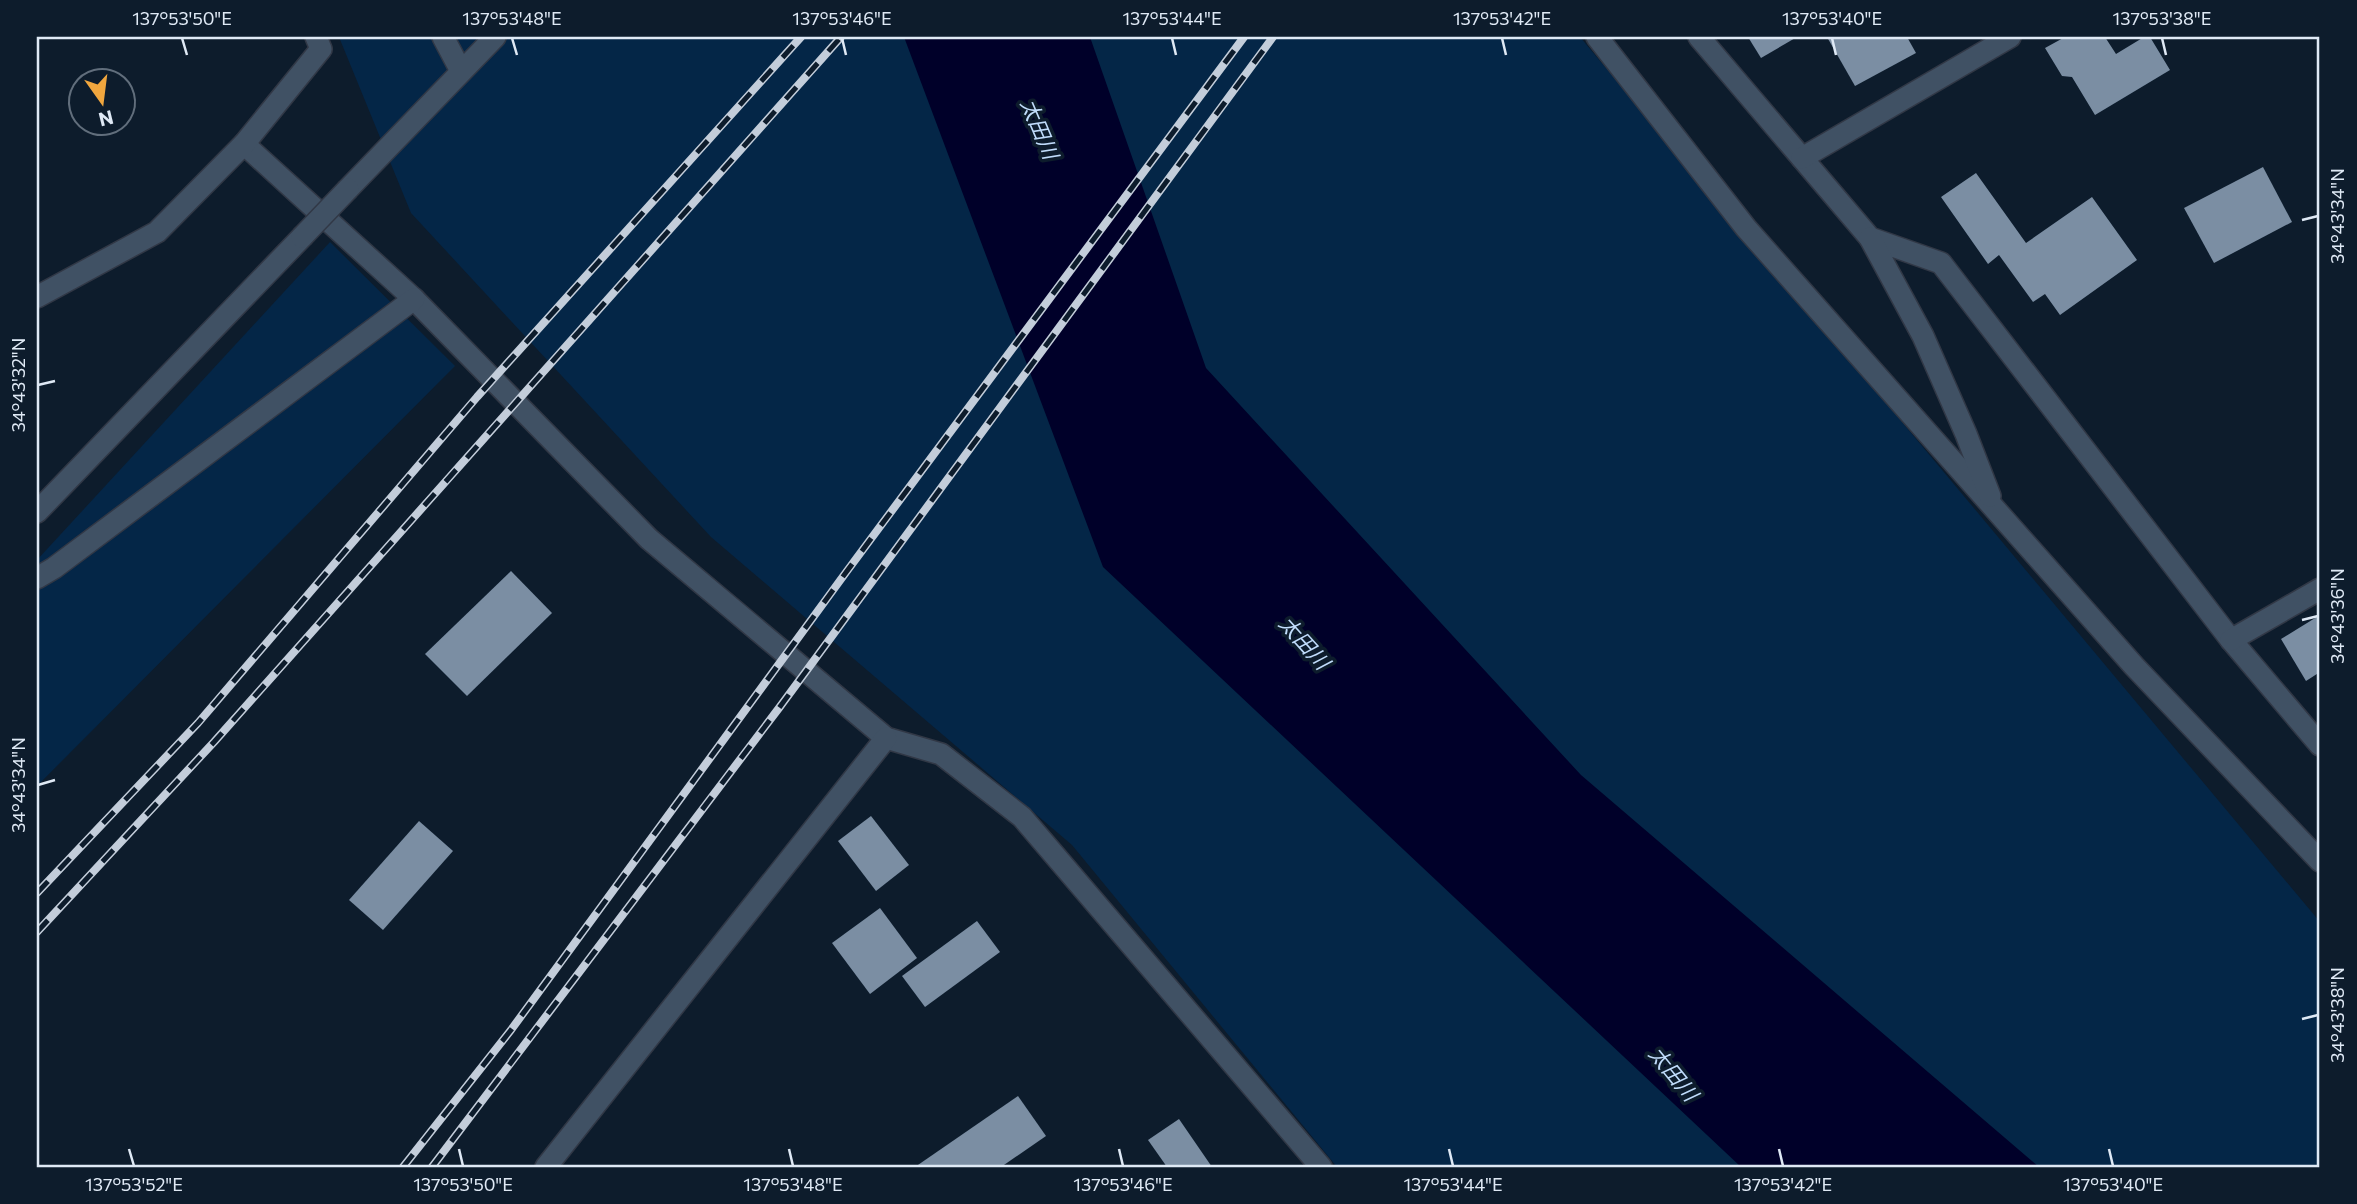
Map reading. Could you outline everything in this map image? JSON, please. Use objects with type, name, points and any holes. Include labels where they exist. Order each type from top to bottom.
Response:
[{"type":"street","points":[[37,297],[157,232],[244,144],[321,49],[316,37]]},
{"type":"street","points":[[443,37],[466,66]]},
{"type":"street","points":[[37,512],[495,37]]},
{"type":"street","points":[[1597,37],[1746,228],[2134,666],[2320,861]]},
{"type":"street","points":[[1699,37],[1870,238],[1923,336],[1995,509]]},
{"type":"street","points":[[1802,158],[2010,37]]},
{"type":"street","points":[[244,144],[414,299],[649,539],[886,738],[941,754],[1022,817],[1321,1167]]},
{"type":"street","points":[[1870,238],[1941,263],[2231,640],[2320,745]]},
{"type":"street","points":[[37,578],[414,299]]},
{"type":"street","points":[[2231,640],[2320,589]]},
{"type":"street","points":[[547,1167],[886,738]]},
{"type":"shaded area","points":[[339,37],[1580,37],[2320,922],[2320,1167],[1337,1167],[1072,845],[711,537],[411,213]]},
{"type":"shaded area","points":[[330,242],[455,366],[37,786],[37,560]]},
{"type":"water","name":"太田川","points":[[904,37],[1090,37],[1206,368],[1581,775],[2039,1167],[1741,1167],[1103,567]]},
{"type":"building","points":[[1748,37],[1797,37],[1761,58]]},
{"type":"building","points":[[1827,37],[1907,37],[1916,53],[1855,86]]},
{"type":"building","points":[[2065,37],[2105,37],[2116,54],[2144,37],[2150,37],[2170,70],[2095,115],[2072,77],[2062,76],[2045,48]]},
{"type":"building","points":[[2263,167],[2292,222],[2214,263],[2184,208]]},
{"type":"building","points":[[1976,173],[2026,243],[2092,197],[2137,260],[2060,315],[2045,294],[2033,302],[1999,255],[1988,264],[1941,197]]},
{"type":"building","points":[[511,571],[552,613],[467,696],[425,654]]},
{"type":"building","points":[[2320,615],[2320,672],[2306,681],[2281,639]]},
{"type":"building","points":[[871,816],[909,865],[876,891],[838,841]]},
{"type":"building","points":[[419,821],[453,851],[383,930],[349,900]]},
{"type":"building","points":[[880,908],[917,958],[870,994],[832,943]]},
{"type":"building","points":[[977,921],[1000,952],[925,1007],[902,976]]},
{"type":"building","points":[[1018,1096],[1046,1136],[1001,1167],[915,1167]]},
{"type":"building","points":[[1179,1119],[1212,1167],[1167,1167],[1148,1140]]},
{"type":"railway","points":[[37,893],[198,723],[477,397],[801,37]]},
{"type":"railway","points":[[37,932],[214,742],[841,37]]},
{"type":"railway","points":[[403,1167],[511,1030],[847,571],[1244,37]]},
{"type":"railway","points":[[432,1167],[779,708],[1273,37]]}]
